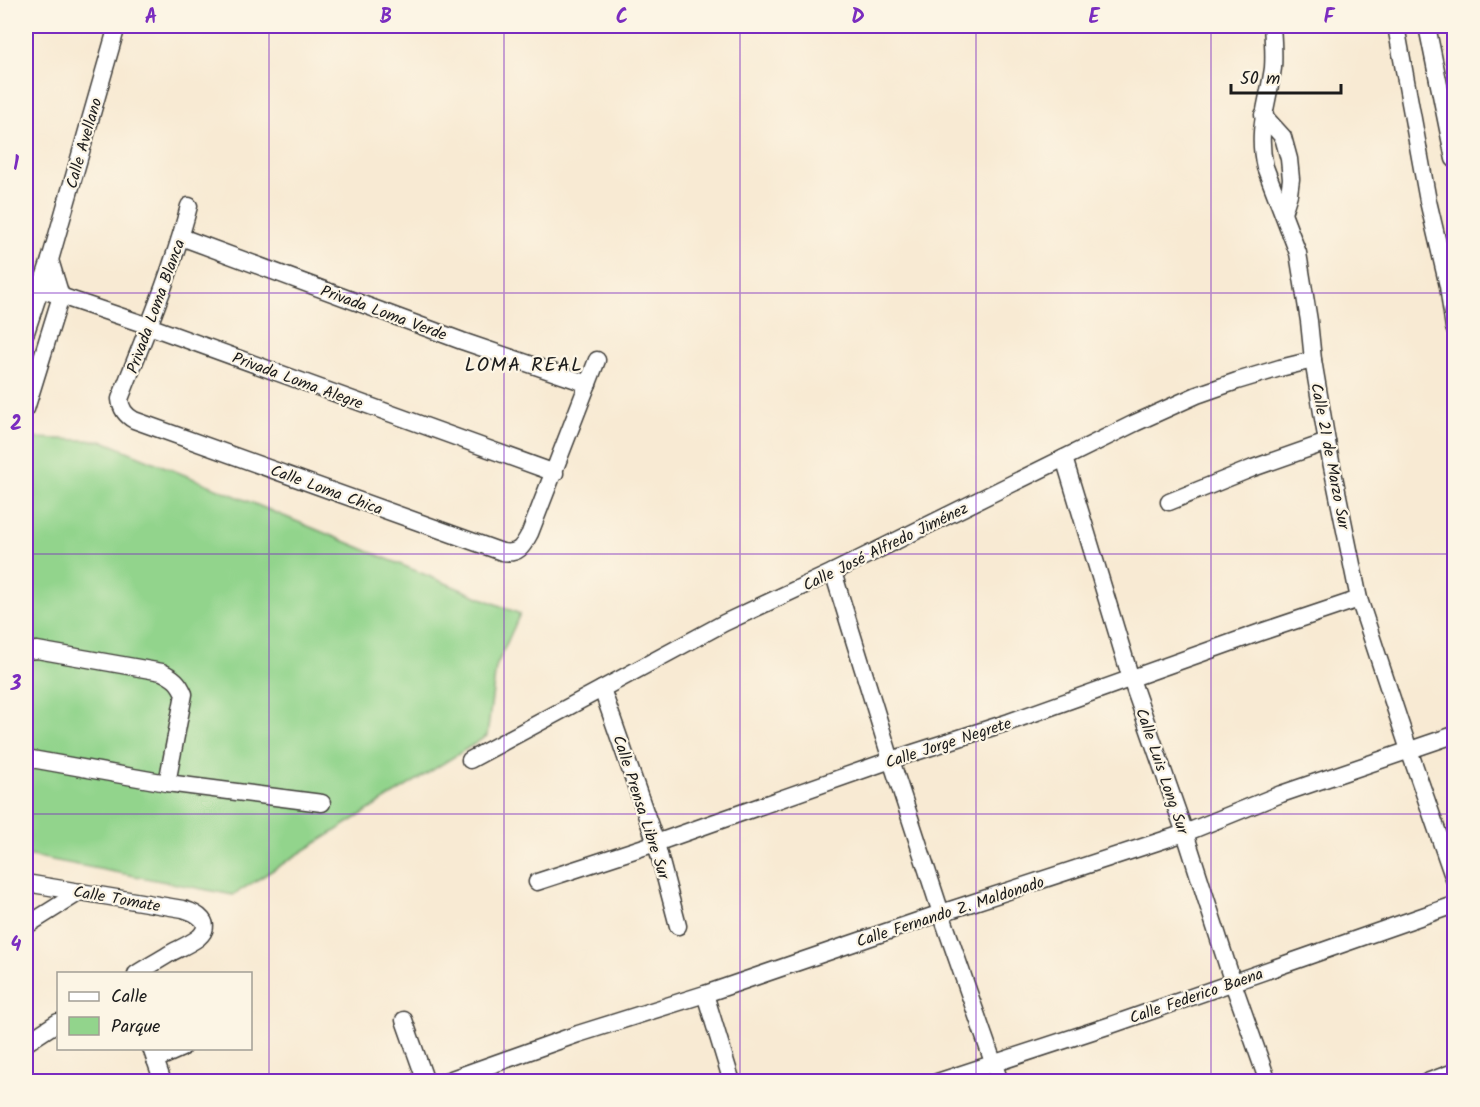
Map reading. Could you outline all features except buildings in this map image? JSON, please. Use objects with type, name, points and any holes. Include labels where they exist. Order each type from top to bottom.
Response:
[{"type":"street","name":"Calle Avellano","points":[[26,332],[50,260],[117,26]]},
{"type":"street","name":"Calle 21 de Marzo Sur","points":[[1272,26],[1273,66],[1261,134],[1265,167],[1298,253],[1309,321],[1312,360],[1359,599],[1455,879]]},
{"type":"street","points":[[1396,26],[1428,201],[1451,285],[1455,328]]},
{"type":"street","points":[[1427,26],[1455,159]]},
{"type":"street","points":[[1263,115],[1283,137],[1289,159],[1291,180],[1283,213]]},
{"type":"street","points":[[1271,183],[1291,180]]},
{"type":"street","name":"Privada Loma Blanca","points":[[121,406],[120,399],[181,237],[189,206]]},
{"type":"street","name":"Privada Loma Verde","points":[[181,237],[462,341],[588,384]]},
{"type":"street","points":[[26,410],[62,296],[50,260]]},
{"type":"street","name":"Privada Loma Alegre","points":[[40,289],[149,326],[555,473]]},
{"type":"street","points":[[555,473],[597,360]]},
{"type":"street","name":"Calle José Alfredo Jiménez","points":[[470,760],[724,623],[833,572],[1135,423],[1197,395],[1312,360]]},
{"type":"street","name":"Calle Loma Chica","points":[[121,406],[126,415],[134,420],[502,552],[511,553],[524,544],[555,473]]},
{"type":"street","points":[[1169,502],[1253,468],[1327,442]]},
{"type":"street","name":"Calle Luis Long Sur","points":[[1064,458],[1131,679],[1268,1082]]},
{"type":"street","points":[[833,572],[941,913],[1000,1082]]},
{"type":"street","name":"Calle Jorge Negrete","points":[[537,882],[656,843],[891,760],[1009,722],[1359,599]]},
{"type":"street","points":[[26,651],[37,650],[162,672],[173,677],[180,684],[184,694],[167,783]]},
{"type":"street","name":"Calle Prensa Libre Sur","points":[[602,689],[656,843],[678,926]]},
{"type":"street","name":"Calle Fernando Z. Maldonado","points":[[443,1082],[578,1034],[705,994],[1185,833],[1281,794],[1455,735]]},
{"type":"street","points":[[26,758],[167,783],[322,802]]},
{"type":"street","name":"Calle Tomate","points":[[26,883],[183,909],[200,916],[204,921],[204,927],[198,938],[139,972]]},
{"type":"street","points":[[26,926],[80,891]]},
{"type":"street","name":"Calle Federico Baena","points":[[937,1082],[1233,983],[1455,905]]},
{"type":"street","points":[[705,994],[732,1082]]},
{"type":"street","points":[[404,1020],[426,1082]]},
{"type":"street","points":[[26,1043],[57,1023]]},
{"type":"street","points":[[163,1082],[153,1054],[172,1050]]},
{"type":"street","points":[[1427,1082],[1455,1072]]},
{"type":"green space","points":[[35,438],[103,441],[520,614],[496,667],[487,736],[233,895],[26,855],[26,467]]},
{"type":"district","name":"LOMA REAL","points":[[524,364]]}]
